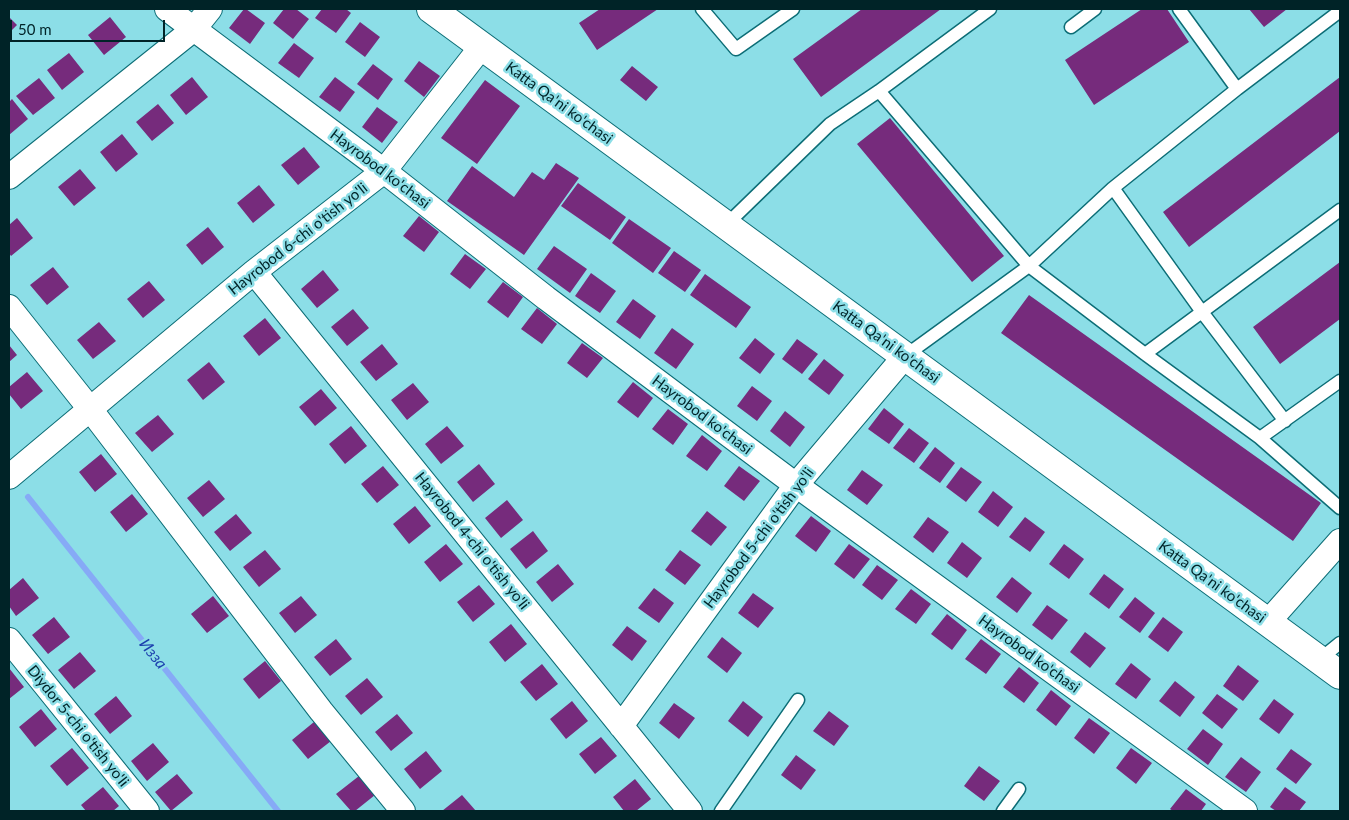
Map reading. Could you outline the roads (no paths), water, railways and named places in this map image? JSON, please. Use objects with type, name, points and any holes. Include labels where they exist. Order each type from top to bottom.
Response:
[{"type":"main road","name":"Katta Qa'ni ko'chasi","points":[[431,9],[1330,668]]},
{"type":"street","name":"Hayrobod ko'chasi","points":[[167,9],[384,171],[546,298],[796,485],[1245,811]]},
{"type":"street","points":[[9,177],[194,28],[210,9]]},
{"type":"street","name":"Hayrobod 6-chi o'tish yo'li","points":[[9,477],[254,272],[384,171],[482,46]]},
{"type":"street","name":"Hayrobod 4-chi o'tish yo'li","points":[[254,272],[690,811]]},
{"type":"street","points":[[9,307],[90,409],[321,711],[403,811]]},
{"type":"street","name":"Hayrobod 5-chi o'tish yo'li","points":[[621,726],[796,485],[905,356]]},
{"type":"street","points":[[1268,622],[1340,541]]},
{"type":"street","name":"Diydor 5-chi o'tish yo'li","points":[[9,640],[147,811]]},
{"type":"lane","points":[[702,9],[736,50],[793,9]]},
{"type":"lane","points":[[726,225],[830,124],[879,91],[990,9]]},
{"type":"lane","points":[[1071,27],[1095,9]]},
{"type":"lane","points":[[1179,9],[1237,89]]},
{"type":"lane","points":[[905,356],[1029,266],[1113,188],[1340,10]]},
{"type":"lane","points":[[879,91],[1029,266],[1144,354],[1260,438],[1340,508]]},
{"type":"lane","points":[[1113,188],[1202,312],[1285,421]]},
{"type":"lane","points":[[1144,354],[1340,210]]},
{"type":"lane","points":[[1260,438],[1340,381]]},
{"type":"lane","points":[[1330,668],[1340,643]]},
{"type":"lane","points":[[721,811],[798,700]]},
{"type":"lane","points":[[1003,811],[1019,789]]},
{"type":"waterway","name":"Изза","points":[[28,497],[278,811]]}]
